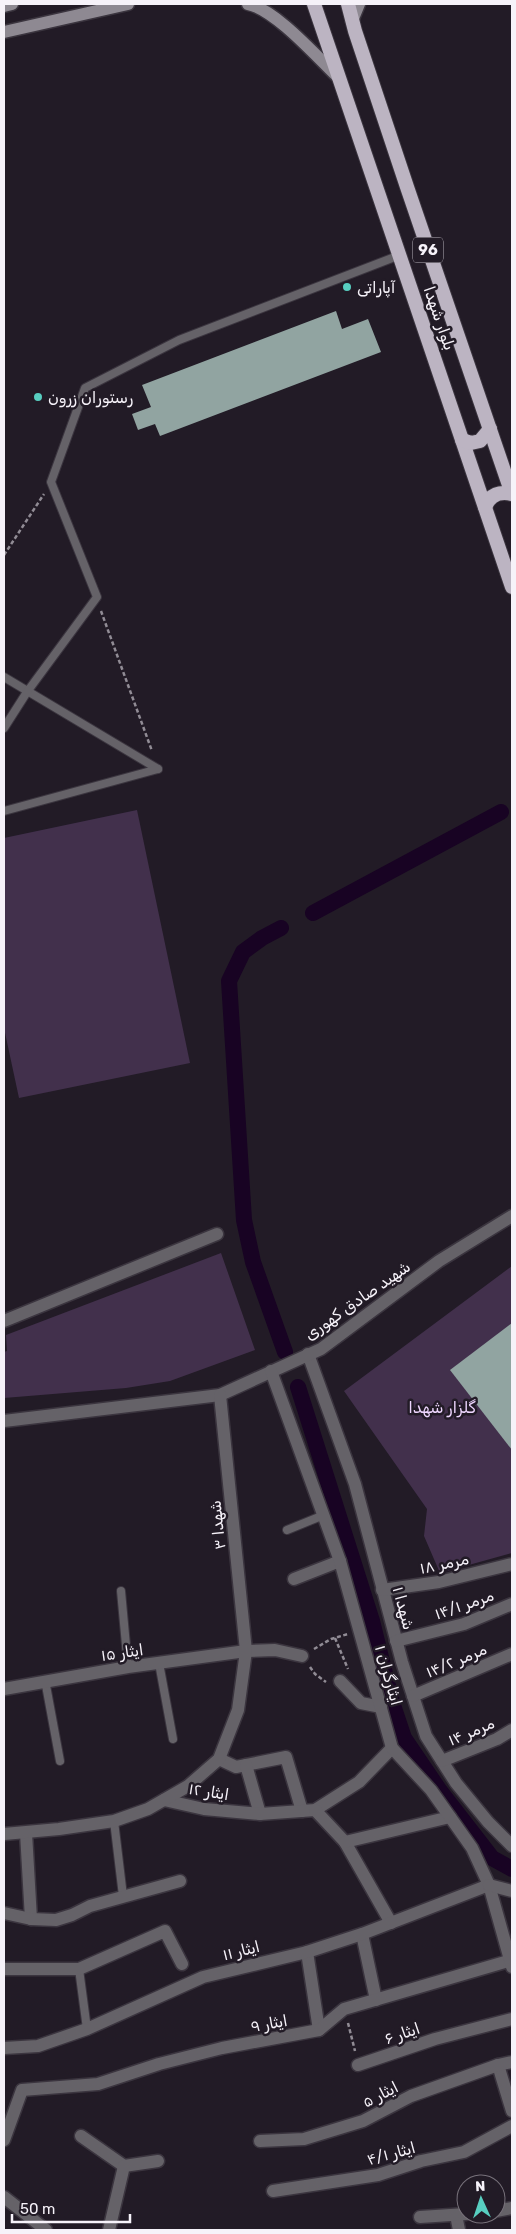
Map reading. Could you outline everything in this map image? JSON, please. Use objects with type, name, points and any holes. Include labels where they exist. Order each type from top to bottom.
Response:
[{"type":"highway","name":"بلوار شهدا","points":[[314,4],[512,587]]},
{"type":"highway","name":"بلوار شهدا","points":[[348,4],[352,21],[512,494]]},
{"type":"highway","points":[[462,440],[471,443],[480,441],[488,434],[490,429]]},
{"type":"highway","points":[[485,507],[494,495],[500,492],[512,494]]},
{"type":"main road","points":[[4,6],[12,4]]},
{"type":"main road","points":[[4,32],[128,4]]},
{"type":"main road","points":[[248,4],[254,5],[283,24],[339,78]]},
{"type":"main road","points":[[352,21],[359,4]]},
{"type":"street","name":"شهید صادق کهوری","points":[[4,1421],[220,1395],[321,1349],[439,1261],[512,1216]]},
{"type":"street","points":[[4,1321],[217,1234]]},
{"type":"street","name":"شهدا ۱","points":[[308,1354],[355,1484],[396,1641],[426,1736],[456,1783],[483,1816],[512,1846]]},
{"type":"street","name":"ایثارگران ۱","points":[[271,1372],[340,1562],[392,1748],[431,1790],[472,1848],[489,1885],[511,1963]]},
{"type":"street","name":"شهدا ۳","points":[[219,1759],[238,1710],[246,1651],[220,1395]]},
{"type":"street","points":[[294,1580],[340,1562]]},
{"type":"street","name":"مرمر ۱۸","points":[[382,1590],[439,1582],[512,1564]]},
{"type":"street","name":"مرمر ۱۴/۱","points":[[396,1641],[464,1624],[512,1604]]},
{"type":"street","name":"ایثار ۱۵","points":[[4,1690],[45,1680],[246,1651],[275,1650],[302,1656]]},
{"type":"street","name":"مرمر ۱۴/۲","points":[[413,1696],[512,1654]]},
{"type":"street","points":[[340,1681],[361,1703],[381,1707]]},
{"type":"street","name":"مرمر ۱۴","points":[[442,1761],[497,1739],[512,1730]]},
{"type":"street","name":"ایثار ۱۲","points":[[4,1834],[26,1833],[114,1821],[148,1809],[164,1800],[204,1809],[260,1814],[308,1811],[359,1782],[392,1748]]},
{"type":"street","points":[[164,1800],[188,1786],[219,1759],[236,1767],[286,1757],[308,1811],[345,1842],[391,1923]]},
{"type":"street","points":[[246,1765],[260,1814]]},
{"type":"street","points":[[345,1842],[450,1817]]},
{"type":"street","points":[[26,1833],[31,1918]]},
{"type":"street","points":[[4,1913],[56,1920],[123,1896],[180,1881]]},
{"type":"street","points":[[489,1885],[512,1891]]},
{"type":"street","name":"ایثار ۱۱","points":[[4,2048],[38,2046],[87,2029],[203,1976],[307,1952],[362,1934],[489,1885]]},
{"type":"street","points":[[4,1969],[79,1969],[165,1931],[182,1964]]},
{"type":"street","points":[[362,1934],[376,2000]]},
{"type":"street","points":[[307,1952],[319,2030]]},
{"type":"street","name":"ایثار ۹","points":[[4,2140],[22,2090],[98,2084],[159,2064],[213,2050],[319,2030],[344,2009],[511,1963]]},
{"type":"street","name":"ایثار ۶","points":[[358,2065],[435,2039],[512,2019]]},
{"type":"street","name":"ایثار ۵","points":[[260,2141],[304,2139],[363,2121],[411,2096],[498,2065],[512,2062]]},
{"type":"street","points":[[498,2065],[512,2111]]},
{"type":"street","name":"ایثار ۴/۱","points":[[273,2192],[378,2175],[421,2161],[464,2152],[512,2126]]},
{"type":"street","points":[[81,2136],[124,2166],[158,2161]]},
{"type":"street","points":[[109,2230],[124,2166]]},
{"type":"street","points":[[4,2197],[46,2230]]},
{"type":"street","points":[[420,2218],[456,2214]]},
{"type":"lane","points":[[4,728],[27,692],[96,597],[51,482],[85,388],[179,340],[400,255]]},
{"type":"lane","points":[[4,677],[158,769]]},
{"type":"lane","points":[[4,811],[158,769]]},
{"type":"lane","points":[[287,1530],[324,1515]]},
{"type":"lane","points":[[122,1591],[128,1667]]},
{"type":"lane","points":[[159,1663],[173,1739]]},
{"type":"lane","points":[[45,1680],[60,1761]]},
{"type":"lane","points":[[114,1821],[123,1896]]},
{"type":"lane","points":[[79,1969],[87,2029]]},
{"type":"path","points":[[4,555],[51,482]]},
{"type":"path","points":[[96,597],[158,769]]},
{"type":"path","points":[[335,1638],[348,1669],[340,1681],[330,1685],[315,1674],[302,1656],[335,1638],[359,1630]]},
{"type":"path","points":[[344,2009],[358,2065]]},
{"type":"green space","points":[[137,810],[190,1063],[19,1098],[4,1028],[4,838]]},
{"type":"green space","points":[[221,1253],[255,1350],[170,1381],[126,1388],[4,1398],[4,1352],[7,1351],[6,1335]]},
{"type":"green space","name":"گلزار شهدا","points":[[512,1266],[512,1553],[440,1573],[424,1536],[427,1509],[344,1391]]},
{"type":"building","points":[[336,311],[342,329],[368,319],[381,352],[160,436],[155,424],[138,430],[132,414],[151,407],[142,385]]},
{"type":"building","points":[[512,1323],[512,1450],[450,1370]]},
{"type":"waterway","points":[[313,913],[501,812]]},
{"type":"waterway","points":[[281,928],[262,938],[243,952],[229,981],[244,1220],[253,1262],[285,1352]]},
{"type":"waterway","points":[[298,1387],[372,1621],[392,1702],[404,1738],[440,1791],[492,1858],[512,1869]]},
{"type":"place","name":"آپاراتی","points":[[347,287]]},
{"type":"place","name":"رستوران زرون","points":[[38,397]]}]
